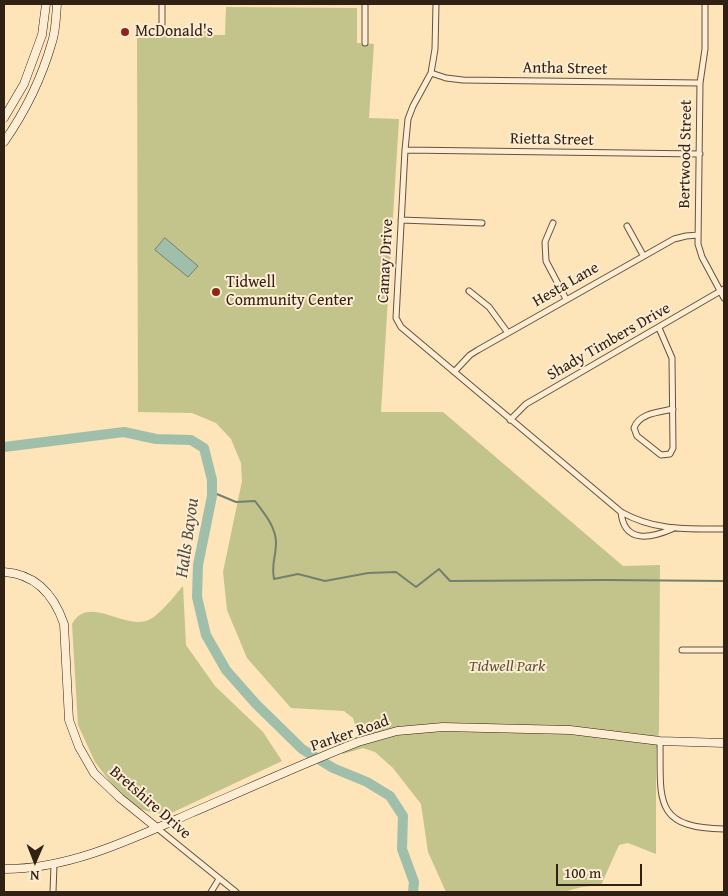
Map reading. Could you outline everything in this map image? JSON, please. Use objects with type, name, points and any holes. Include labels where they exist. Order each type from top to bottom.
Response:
[{"type":"main road","points":[[4,118],[24,84],[42,35],[46,4]]},
{"type":"main road","points":[[4,142],[15,126],[35,88],[53,40],[57,4]]},
{"type":"main road","name":"Bretshire Drive","points":[[4,572],[14,572],[35,581],[53,599],[60,611],[64,624],[69,720],[79,748],[94,773],[120,798],[157,828]]},
{"type":"main road","name":"Parker Road","points":[[4,869],[54,864],[97,853],[296,767],[358,742],[397,731],[443,728],[526,728],[570,730],[660,741],[724,743]]},
{"type":"street","points":[[162,4],[162,24]]},
{"type":"street","points":[[365,4],[365,43]]},
{"type":"street","name":"Camay Drive","points":[[436,4],[435,49],[431,73],[408,118],[404,150],[396,318],[401,327],[621,512],[645,523],[674,528],[724,529]]},
{"type":"street","name":"Bertwood Street","points":[[705,4],[705,49],[700,84],[698,235],[702,257],[722,291],[724,298]]},
{"type":"street","name":"Antha Street","points":[[431,73],[446,78],[463,80],[700,84]]},
{"type":"street","name":"Rietta Street","points":[[404,150],[700,154]]},
{"type":"street","points":[[401,220],[482,223]]},
{"type":"street","points":[[553,222],[545,242],[546,261],[566,298]]},
{"type":"street","points":[[627,226],[643,255]]},
{"type":"street","name":"Hesta Lane","points":[[454,372],[478,350],[566,298],[674,239],[698,235]]},
{"type":"street","points":[[469,291],[489,307],[508,333]]},
{"type":"street","name":"Shady Timbers Drive","points":[[510,420],[526,404],[722,291]]},
{"type":"street","points":[[659,328],[672,358],[673,409],[672,452],[661,455],[637,436],[634,428],[638,420],[643,417],[673,409]]},
{"type":"street","name":"Camay Drive","points":[[621,512],[625,526],[630,532],[638,536],[647,537],[674,528]]},
{"type":"street","points":[[682,650],[724,650]]},
{"type":"street","points":[[660,741],[661,797],[668,812],[691,826],[724,829]]},
{"type":"street","name":"Bretshire Drive","points":[[157,828],[236,892]]},
{"type":"street","points":[[53,892],[54,864]]},
{"type":"street","points":[[211,892],[219,879]]},
{"type":"green space","name":"Tidwell Park","points":[[226,7],[357,8],[357,43],[374,44],[369,118],[399,119],[381,412],[443,412],[623,566],[660,565],[656,854],[628,843],[619,845],[601,885],[563,892],[446,892],[428,852],[421,804],[393,768],[375,752],[363,748],[343,754],[337,744],[359,736],[353,718],[344,711],[291,708],[247,658],[227,610],[223,572],[242,481],[241,463],[231,439],[216,423],[192,413],[138,412],[137,30],[212,30],[213,35],[225,35]]},
{"type":"green space","points":[[183,586],[186,645],[215,686],[263,732],[282,761],[165,816],[140,809],[114,787],[95,762],[78,725],[72,624],[79,616],[87,612],[106,614],[136,622],[146,621],[161,611]]},
{"type":"shaded area","points":[[165,238],[198,266],[188,277],[155,250]]},
{"type":"waterway","name":"Halls Bayou","points":[[4,447],[124,432],[156,439],[191,440],[204,448],[212,480],[212,496],[198,565],[197,597],[206,635],[226,670],[256,704],[302,749],[333,768],[367,782],[390,796],[403,816],[402,849],[414,882],[413,892]]},
{"type":"waterway","points":[[212,492],[236,502],[255,501],[262,510],[274,531],[276,548],[273,569],[274,579],[298,574],[325,581],[368,573],[396,572],[416,587],[439,569],[450,581],[724,581]]},
{"type":"place","name":"McDonald's","points":[[125,32]]},
{"type":"place","name":"Tidwell Community Center","points":[[216,292]]}]
